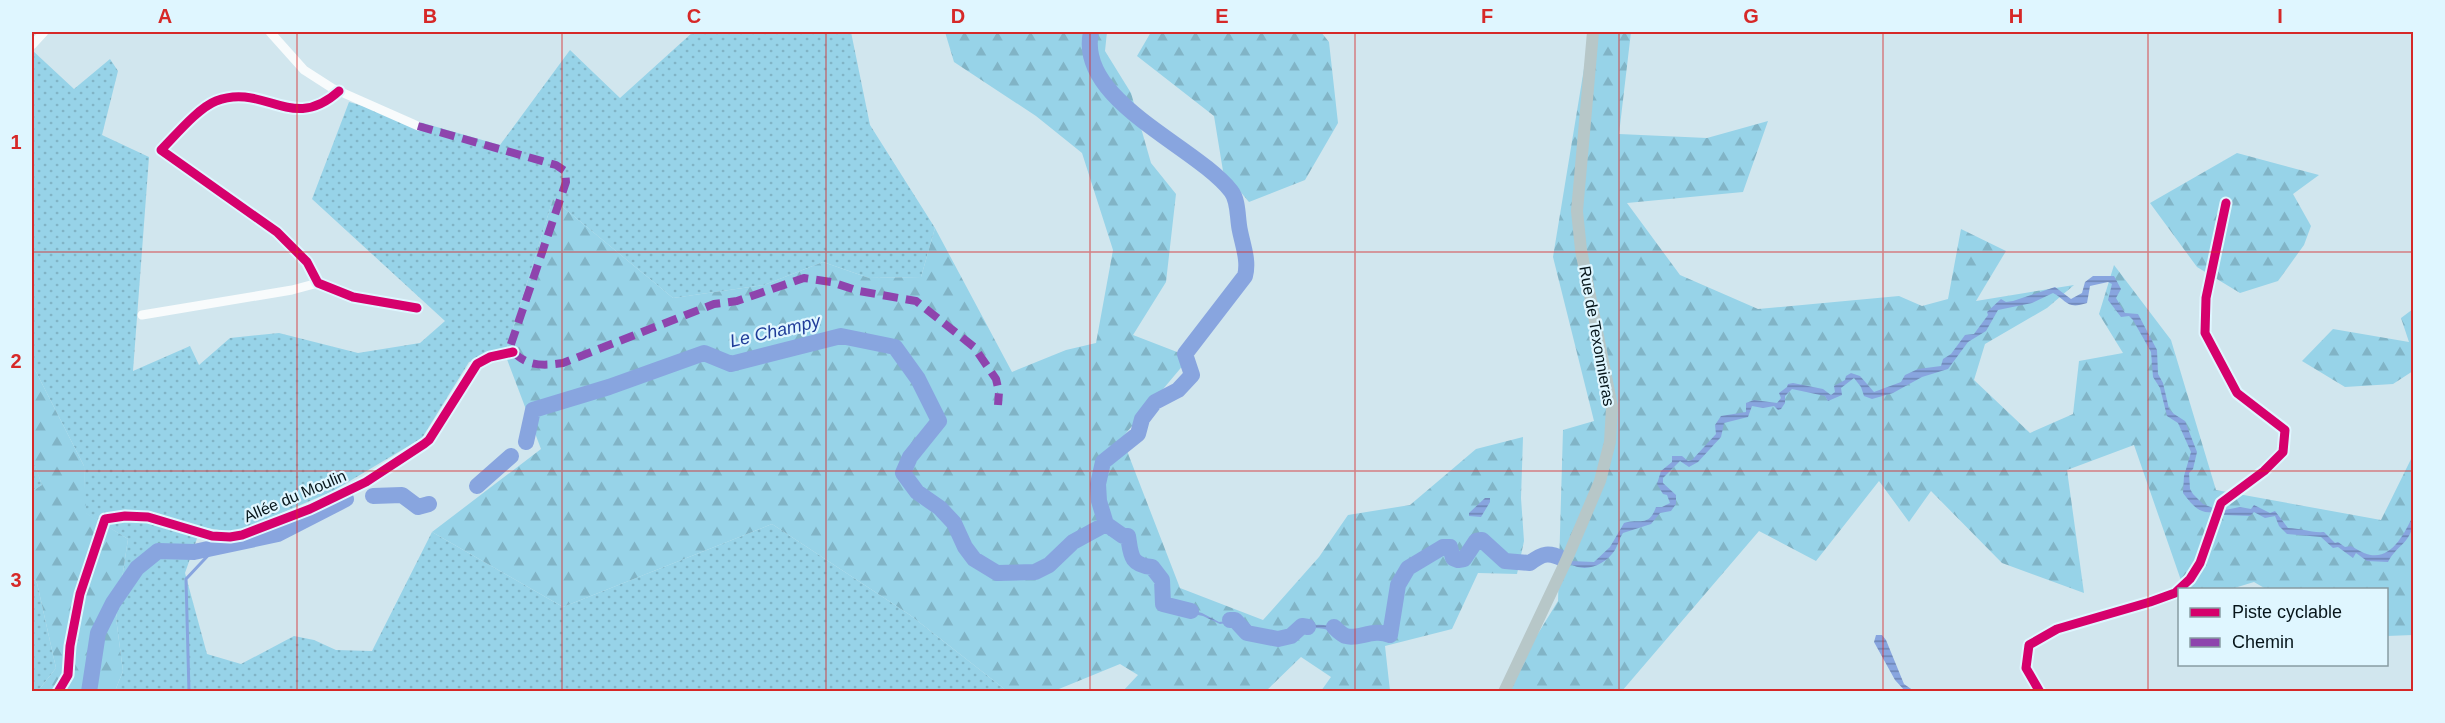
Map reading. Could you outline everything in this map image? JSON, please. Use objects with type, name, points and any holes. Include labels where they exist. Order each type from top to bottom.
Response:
[{"type":"main road","name":"Rue de Texonnieras","points":[[1504,692],[1566,561],[1600,481],[1610,442],[1612,407],[1581,250],[1577,211],[1593,32]]},
{"type":"street","points":[[32,45],[44,32]]},
{"type":"street","points":[[270,32],[304,70],[339,91],[418,126]]},
{"type":"street","points":[[318,283],[307,262],[277,232],[161,150],[214,101],[228,97],[250,97],[294,110],[310,109],[326,103],[339,91]]},
{"type":"street","points":[[2180,588],[2190,579],[2200,563],[2221,503],[2264,471],[2283,452],[2286,430],[2237,393],[2205,333],[2206,298],[2226,203]]},
{"type":"street","points":[[142,315],[292,290],[318,283],[353,297],[417,308]]},
{"type":"street","name":"Allée du Moulin","points":[[58,692],[68,675],[70,646],[80,594],[105,519],[125,516],[148,517],[212,536],[230,537],[274,524],[366,482],[424,444],[429,440],[477,364],[490,357],[513,352]]},
{"type":"street","points":[[2040,692],[2026,668],[2030,645],[2056,628],[2150,602],[2178,590]]},
{"type":"green space","points":[[693,32],[851,32],[870,125],[935,228],[921,277],[869,278],[823,262],[764,285],[673,298],[553,199],[505,354],[469,362],[422,438],[333,491],[242,530],[225,531],[201,527],[185,573],[207,654],[241,664],[294,636],[314,640],[336,650],[372,651],[432,532],[563,607],[772,524],[910,615],[1007,691],[115,691],[123,671],[116,618],[128,539],[85,513],[84,466],[32,364],[32,50],[74,89],[110,59],[118,71],[102,135],[149,157],[133,371],[190,346],[199,365],[230,338],[279,333],[358,353],[420,343],[445,321],[312,199],[349,102],[500,145],[570,50],[620,98]]},
{"type":"green space","points":[[945,32],[1107,32],[1105,51],[1131,93],[1151,163],[1176,194],[1166,282],[1133,335],[1190,357],[1122,438],[1180,588],[1263,620],[1319,557],[1348,515],[1410,505],[1476,449],[1523,437],[1521,498],[1524,541],[1517,574],[1478,573],[1452,629],[1385,646],[1390,691],[1321,691],[1331,677],[1301,657],[1266,691],[1123,691],[1138,675],[1120,664],[1054,691],[1007,691],[910,615],[772,524],[563,607],[432,532],[541,449],[505,354],[553,199],[673,298],[764,285],[823,262],[869,278],[921,277],[935,228],[1012,372],[1066,350],[1096,343],[1113,250],[1082,153],[1036,116],[954,62]]},
{"type":"green space","points":[[1151,32],[1321,32],[1329,42],[1338,123],[1305,180],[1249,202],[1223,171],[1214,116],[1137,56]]},
{"type":"green space","points":[[1590,32],[1631,32],[1619,134],[1707,138],[1768,121],[1743,192],[1627,203],[1680,275],[1758,309],[1899,296],[1922,306],[1948,299],[1961,229],[2006,251],[1976,301],[2074,285],[2047,308],[1985,344],[1974,380],[2030,433],[2073,414],[2079,361],[2123,353],[2099,314],[2114,265],[2171,340],[2216,490],[2381,520],[2413,455],[2413,635],[2388,636],[2388,588],[2264,588],[2254,582],[2234,588],[2184,588],[2134,445],[2067,470],[2084,593],[2002,563],[1931,491],[1909,522],[1879,481],[1816,561],[1759,531],[1622,691],[1502,692],[1558,601],[1563,430],[1594,421],[1553,257]]},
{"type":"green space","points":[[2237,153],[2319,175],[2293,194],[2311,226],[2304,245],[2278,281],[2240,293],[2197,267],[2150,203]]},
{"type":"green space","points":[[2413,309],[2413,371],[2393,384],[2345,387],[2302,361],[2333,329],[2409,342],[2401,318]]},
{"type":"green space","points":[[32,364],[84,466],[86,513],[128,539],[116,618],[123,671],[115,691],[38,691],[56,668],[37,583],[32,576],[32,491],[42,485],[32,458]]},
{"type":"green space","points":[[32,457],[42,485],[32,491]]},
{"type":"green space","points":[[32,576],[37,583],[56,668],[38,691],[32,691]]},
{"type":"shaded area","points":[[2093,276],[2114,276],[2121,289],[2116,298],[2125,313],[2138,314],[2157,350],[2158,374],[2163,383],[2169,409],[2185,421],[2197,452],[2193,469],[2189,473],[2190,489],[2203,504],[2213,508],[2212,512],[2199,510],[2183,493],[2184,476],[2191,452],[2178,423],[2167,416],[2160,388],[2153,377],[2151,352],[2133,320],[2129,316],[2121,317],[2108,300],[2112,284],[2108,282],[2090,286],[2087,303],[2080,305],[2071,305],[2053,293],[2032,303],[1998,310],[1986,331],[1968,342],[1948,369],[1922,377],[1893,393],[1872,399],[1864,396],[1854,378],[1841,388],[1842,395],[1828,401],[1825,396],[1792,389],[1785,396],[1785,403],[1781,409],[1778,410],[1774,406],[1763,408],[1752,406],[1748,417],[1724,423],[1721,437],[1698,462],[1689,467],[1680,461],[1663,478],[1663,483],[1676,495],[1676,504],[1671,511],[1660,513],[1651,524],[1623,533],[1615,550],[1600,564],[1582,568],[1569,563],[1570,561],[1594,562],[1610,547],[1624,523],[1647,520],[1656,507],[1670,503],[1667,495],[1663,494],[1657,484],[1661,471],[1672,462],[1672,456],[1682,456],[1688,461],[1692,460],[1716,434],[1715,425],[1721,416],[1746,412],[1746,403],[1754,400],[1777,403],[1781,398],[1779,393],[1788,384],[1793,383],[1823,389],[1831,395],[1835,392],[1834,386],[1845,380],[1846,376],[1851,373],[1860,376],[1874,392],[1901,382],[1905,375],[1918,369],[1941,366],[1943,359],[1951,354],[1965,335],[1974,334],[1988,315],[1987,312],[2001,299],[2006,302],[2013,301],[2055,287],[2071,299],[2082,293],[2085,282]]},
{"type":"shaded area","points":[[907,456],[912,457],[903,473],[906,482],[949,517],[974,559],[997,573],[1035,572],[1049,565],[1073,542],[1106,524],[1122,536],[1128,536],[1135,561],[1152,567],[1156,571],[1161,584],[1163,604],[1202,613],[1219,622],[1235,620],[1248,633],[1263,638],[1291,636],[1300,629],[1318,625],[1330,626],[1352,637],[1381,633],[1347,639],[1330,631],[1312,628],[1299,631],[1294,639],[1259,638],[1246,634],[1233,622],[1220,624],[1203,616],[1168,609],[1160,603],[1158,581],[1148,568],[1142,571],[1126,556],[1126,538],[1116,536],[1108,530],[1087,539],[1051,569],[1041,574],[1030,577],[996,575],[977,565],[944,516],[933,505],[911,492],[902,483],[899,471]]},
{"type":"shaded area","points":[[1485,498],[1490,498],[1490,502],[1481,517],[1469,516],[1469,513]]},
{"type":"shaded area","points":[[2254,505],[2270,513],[2275,511],[2288,528],[2324,532],[2335,543],[2338,542],[2345,547],[2351,546],[2373,555],[2389,551],[2400,539],[2413,516],[2413,525],[2408,537],[2388,562],[2367,561],[2356,553],[2353,558],[2338,547],[2333,548],[2321,537],[2287,534],[2279,526],[2275,516],[2265,518],[2254,512],[2250,516],[2224,515],[2225,510],[2240,507],[2251,509]]},
{"type":"shaded area","points":[[1482,540],[1505,561],[1519,562],[1503,566],[1487,547],[1478,543],[1470,559],[1459,565],[1449,558],[1447,550],[1444,550],[1412,568],[1401,585],[1395,634],[1389,640],[1381,633],[1390,635],[1400,583],[1404,574],[1424,558],[1450,547],[1453,558],[1458,560],[1464,558],[1476,541]]},
{"type":"shaded area","points":[[1546,554],[1558,556],[1556,558],[1545,557],[1535,564],[1524,562],[1530,563]]},
{"type":"shaded area","points":[[1876,635],[1882,635],[1886,640],[1904,684],[1914,691],[1905,691],[1895,680],[1874,642]]},
{"type":"waterway","name":"Le Champy","points":[[526,442],[533,410],[609,387],[704,353],[731,364],[841,336],[895,347],[918,379],[939,421],[910,457],[903,473],[917,492],[940,508],[954,523],[965,547],[974,559],[997,573],[1035,572],[1049,565],[1073,542],[1106,524],[1099,501],[1098,484],[1103,462],[1138,434],[1142,419],[1155,402],[1178,390],[1192,375],[1185,354],[1245,276],[1246,265],[1234,195],[1192,156],[1119,101],[1101,79],[1091,57],[1091,32]]},
{"type":"waterway","name":"Le Champy","points":[[477,486],[511,456]]},
{"type":"waterway","name":"Le Champy","points":[[373,496],[402,495],[418,507],[429,504]]},
{"type":"waterway","name":"Le Champy","points":[[89,692],[98,633],[113,603],[137,568],[158,551],[194,552],[278,534],[346,499]]},
{"type":"waterway","points":[[1106,524],[1123,536],[1128,536],[1133,558],[1139,564],[1152,567],[1162,580],[1163,604],[1191,611]]},
{"type":"waterway","points":[[1334,627],[1343,635],[1351,637],[1372,633],[1390,635],[1398,585],[1408,568],[1443,547],[1450,547],[1453,558],[1458,560],[1464,559],[1476,541],[1482,540],[1505,561],[1530,563],[1546,555],[1554,555],[1563,559]]},
{"type":"waterway","points":[[189,692],[186,579],[216,547]]},
{"type":"waterway","points":[[1230,620],[1235,620],[1247,633],[1278,639],[1291,636],[1302,626],[1308,627]]},
{"type":"marked path","points":[[418,126],[556,165],[565,171],[566,182],[510,347],[515,354],[527,362],[541,365],[563,363],[714,304],[737,301],[804,278],[916,301],[974,347],[996,379],[999,392],[998,405]]},
{"type":"cycle path","points":[[339,91],[322,103],[307,108],[292,108],[249,97],[233,97],[216,101],[194,116],[161,150],[277,232],[307,262],[318,283],[353,297],[417,308]]},
{"type":"cycle path","points":[[2180,588],[2190,579],[2200,563],[2221,503],[2264,471],[2283,452],[2285,430],[2237,393],[2205,333],[2206,298],[2226,203]]},
{"type":"cycle path","points":[[58,692],[68,675],[70,646],[80,594],[105,519],[125,516],[148,517],[212,536],[230,537],[242,535],[310,509],[366,482],[424,444],[429,440],[477,364],[490,357],[513,352]]},
{"type":"cycle path","points":[[2040,692],[2026,668],[2029,645],[2057,629],[2150,602],[2178,590]]}]
